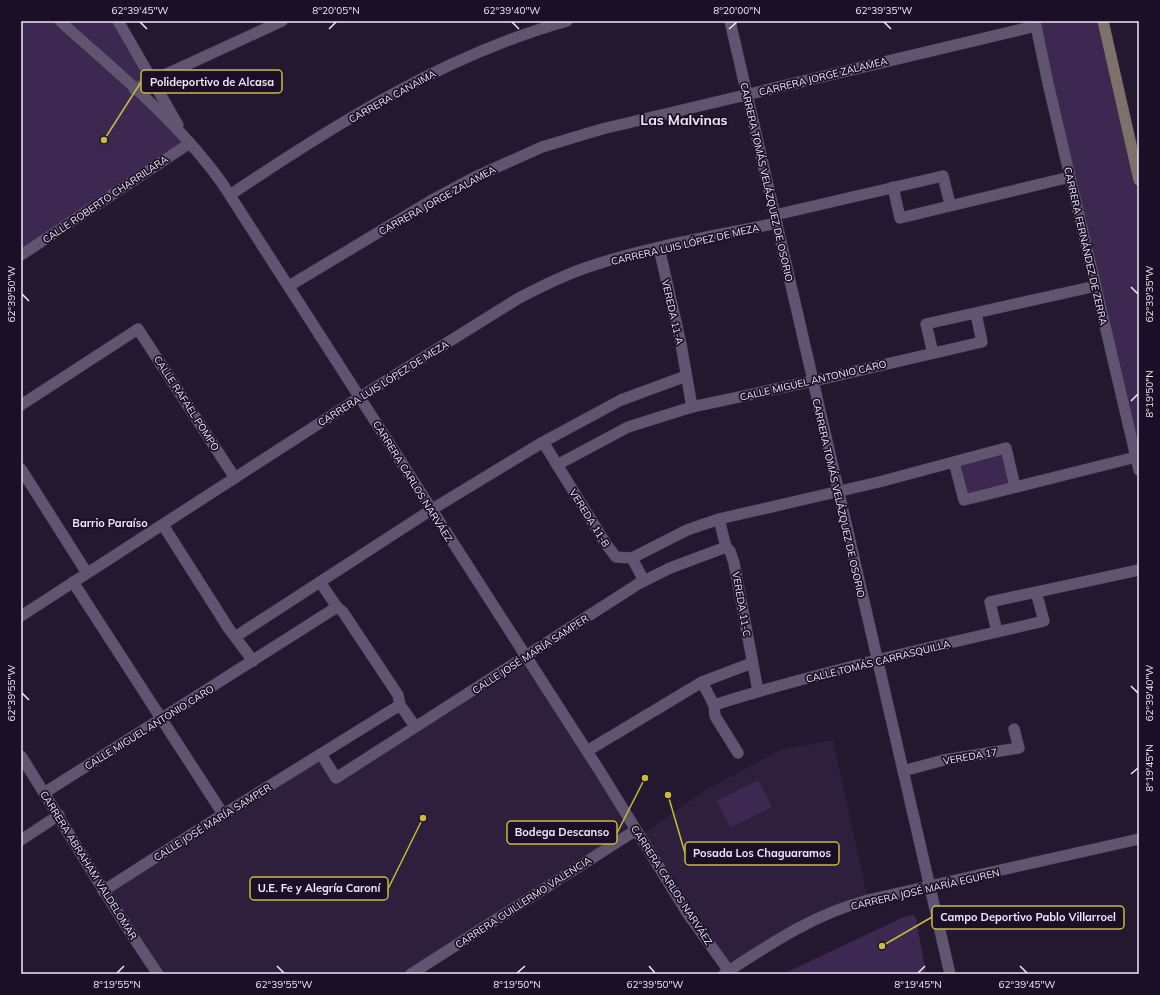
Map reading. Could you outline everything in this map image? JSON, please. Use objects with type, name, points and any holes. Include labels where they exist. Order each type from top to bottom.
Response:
[{"type":"main road","points":[[1103,21],[1139,180]]},
{"type":"street","name":"CARRERA CARLOS NARVÁEZ","points":[[60,21],[187,140],[210,166],[289,286],[431,510],[587,751],[688,914],[727,972]]},
{"type":"street","points":[[118,21],[187,140]]},
{"type":"street","points":[[134,89],[282,21]]},
{"type":"street","name":"CARRERA CANAIMA","points":[[230,195],[276,164],[418,80],[500,44],[567,21]]},
{"type":"street","name":"CARRERA TOMÁS VELÁZQUEZ DE OSORIO","points":[[730,21],[950,974]]},
{"type":"street","name":"CARRERA JORGE ZALAMEA","points":[[289,286],[434,199],[475,177],[522,155],[548,145],[602,129],[1036,24]]},
{"type":"street","name":"CARRERA FERNÁNDEZ DE ZERRA","points":[[1036,24],[1070,177],[1139,470]]},
{"type":"street","name":"CALLE ROBERTO CHARRILARA","points":[[21,255],[187,140]]},
{"type":"street","name":"CARRERA LUIS LÓPEZ DE MEZA","points":[[21,616],[360,397],[519,298],[544,285],[590,266],[943,176],[950,204]]},
{"type":"street","points":[[893,188],[900,218],[950,204],[1070,177]]},
{"type":"street","name":"VEREDA 11-A","points":[[659,248],[681,344],[686,376]]},
{"type":"street","points":[[933,353],[926,324],[1096,286]]},
{"type":"street","name":"CALLE MIGUEL ANTONIO CARO","points":[[557,465],[628,427],[692,407],[982,342],[976,314]]},
{"type":"street","name":"CALLE RAFAEL POMPO","points":[[21,405],[138,329],[235,478]]},
{"type":"street","points":[[235,636],[431,510],[543,442],[621,400],[686,376],[692,407]]},
{"type":"street","points":[[543,442],[557,465]]},
{"type":"street","points":[[644,581],[632,558],[687,530],[719,519],[838,492],[1006,448],[1015,487]]},
{"type":"street","points":[[954,462],[964,500],[1136,457]]},
{"type":"street","name":"VEREDA 11-B","points":[[557,465],[612,554],[616,557],[632,558]]},
{"type":"street","points":[[21,469],[87,573]]},
{"type":"street","points":[[719,519],[726,547]]},
{"type":"street","points":[[162,525],[252,661]]},
{"type":"street","name":"CALLE JOSÉ MARÍA SAMPER","points":[[321,754],[336,778],[415,726],[644,581],[670,568],[726,547]]},
{"type":"street","name":"VEREDA 11-C","points":[[726,547],[730,551],[734,563],[752,663]]},
{"type":"street","points":[[997,632],[990,602],[1139,570]]},
{"type":"street","points":[[73,582],[223,814]]},
{"type":"street","points":[[320,582],[337,607],[343,612],[398,695],[400,705],[415,726]]},
{"type":"street","name":"CALLE TOMÁS CARRASQUILLA","points":[[714,705],[758,691],[1044,621],[1036,592]]},
{"type":"street","name":"CALLE MIGUEL ANTONIO CARO","points":[[44,793],[337,607]]},
{"type":"street","points":[[587,751],[702,682],[752,663],[758,691]]},
{"type":"street","points":[[702,682],[714,705],[715,716],[738,753]]},
{"type":"street","name":"CALLE JOSÉ MARÍA SAMPER","points":[[103,891],[223,814],[400,705]]},
{"type":"street","name":"VEREDA 17","points":[[903,771],[944,760],[1019,748],[1014,729]]},
{"type":"street","name":"CARRERA ABRAHAM VALDELOMAR","points":[[21,756],[59,815],[120,920],[158,974]]},
{"type":"street","points":[[21,840],[59,815]]},
{"type":"street","name":"CARRERA GUILLERMO VALENCIA","points":[[411,974],[636,830]]},
{"type":"street","name":"CARRERA JOSÉ MARÍA EGUREN","points":[[727,972],[798,927],[816,918],[862,902],[1139,839]]},
{"type":"shaded area","points":[[21,21],[60,21],[190,143],[21,255]]},
{"type":"shaded area","points":[[62,21],[118,21],[153,80],[134,88]]},
{"type":"shaded area","points":[[1035,21],[1103,21],[1139,180],[1139,470]]},
{"type":"shaded area","points":[[1004,455],[1012,486],[969,496],[961,465]]},
{"type":"shaded area","points":[[526,657],[636,830],[412,974],[159,974],[106,889],[321,754],[336,778]]},
{"type":"shaded area","points":[[833,740],[868,900],[833,911],[729,971],[640,836],[704,791],[780,750]]},
{"type":"shaded area","points":[[758,780],[772,807],[730,828],[717,801]]},
{"type":"shaded area","points":[[914,915],[916,918],[926,974],[783,974],[906,916]]},
{"type":"place","name":"Polideportivo de Alcasa","points":[[104,140]]},
{"type":"place","name":"Bodega Descanso","points":[[645,778]]},
{"type":"place","name":"Posada Los Chaguaramos","points":[[668,795]]},
{"type":"place","name":"U.E. Fe y Alegría Caroní","points":[[423,818]]},
{"type":"place","name":"Campo Deportivo Pablo Villarroel","points":[[882,946]]},
{"type":"district","name":"Las Malvinas","points":[[684,120]]},
{"type":"district","name":"Barrio Paraíso","points":[[110,523]]}]
